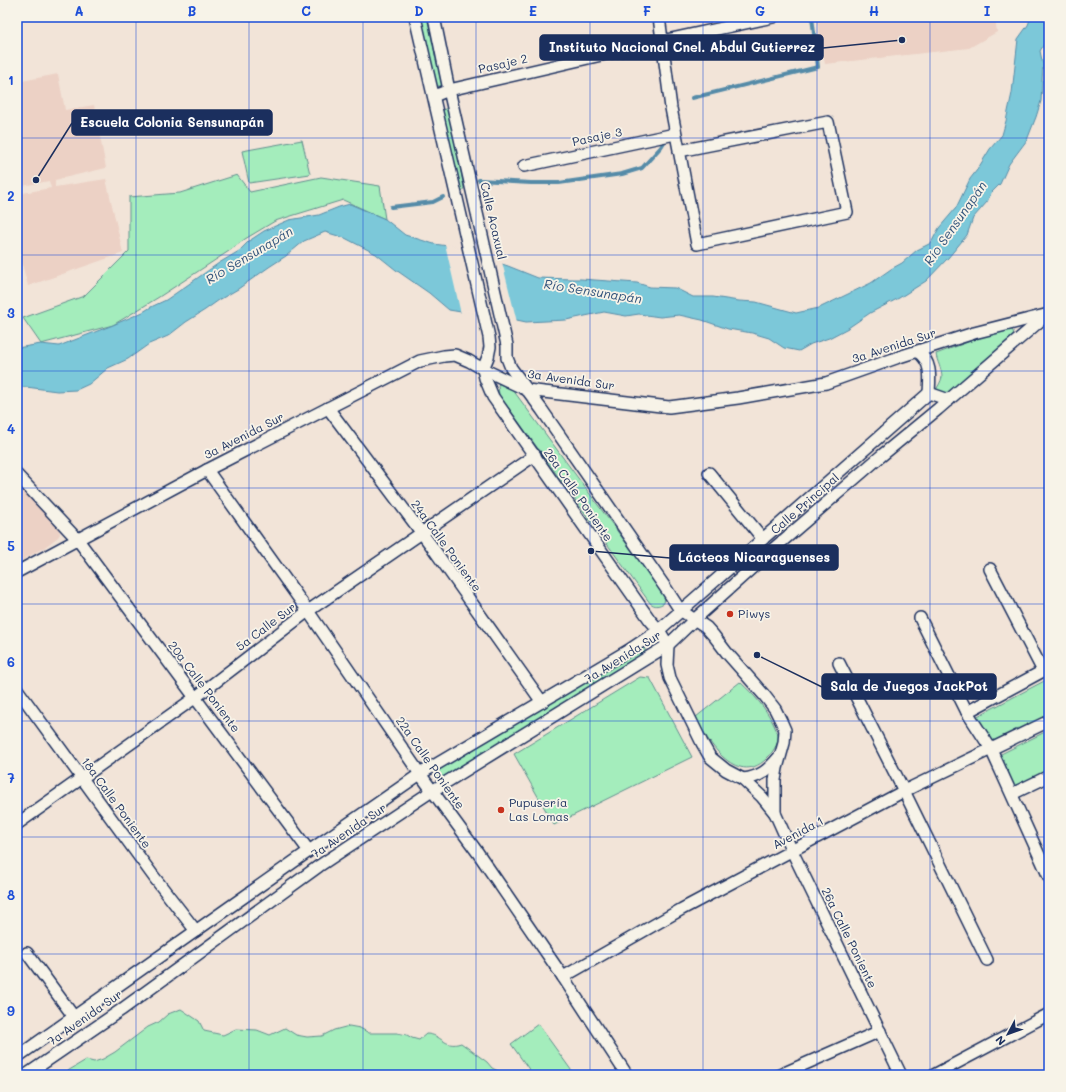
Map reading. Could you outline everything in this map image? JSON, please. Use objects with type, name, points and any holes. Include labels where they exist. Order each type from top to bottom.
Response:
[{"type":"street","points":[[415,17],[490,347],[483,369]]},
{"type":"street","name":"Calle Acaxual","points":[[434,17],[449,90],[507,345],[506,358],[526,390]]},
{"type":"street","points":[[660,17],[675,134],[697,244],[847,212],[828,122],[679,151]]},
{"type":"street","name":"Pasaje 2","points":[[449,90],[773,17]]},
{"type":"street","points":[[434,96],[449,90]]},
{"type":"street","name":"Pasaje 3","points":[[524,166],[675,134]]},
{"type":"street","name":"3a Avenida Sur","points":[[17,572],[207,470],[412,364],[431,358],[456,355],[469,360],[483,369],[526,390],[669,407],[738,398],[826,383],[900,357],[974,334],[1048,314]]},
{"type":"street","name":"Calle Principal","points":[[694,620],[772,550],[1048,314]]},
{"type":"street","points":[[918,352],[924,356],[928,362],[929,393],[949,400]]},
{"type":"street","name":"26a Calle Poniente","points":[[483,369],[493,397],[650,620],[659,630],[668,645],[667,665],[670,678],[704,748],[710,757],[726,770],[743,779],[762,796],[775,813],[901,1075]]},
{"type":"street","points":[[526,390],[542,410],[680,610],[694,620]]},
{"type":"street","name":"Calle Principal","points":[[680,610],[929,393]]},
{"type":"street","name":"24a Calle Poniente","points":[[328,408],[421,533],[542,702]]},
{"type":"street","name":"5a Calle Sur","points":[[17,824],[196,697],[308,611],[535,455]]},
{"type":"street","name":"22a Calle Poniente","points":[[207,470],[308,611],[432,791],[478,853],[563,977],[627,1075]]},
{"type":"street","points":[[709,473],[763,539]]},
{"type":"street","name":"20a Calle Poniente","points":[[17,475],[78,540],[309,851]]},
{"type":"street","points":[[967,712],[1043,671],[990,569]]},
{"type":"street","name":"7a Avenida Sur","points":[[17,1057],[420,774],[629,650],[659,630],[680,610]]},
{"type":"street","points":[[920,618],[967,712],[991,749],[1049,877]]},
{"type":"street","name":"26a Calle Poniente","points":[[694,620],[706,628],[714,636],[764,695],[775,709],[785,730],[784,743],[775,780],[775,813]]},
{"type":"street","name":"7a Avenida Sur","points":[[26,1075],[121,1010],[319,866],[432,791],[668,645],[694,620]]},
{"type":"street","points":[[839,663],[987,960]]},
{"type":"street","name":"18a Calle Poniente","points":[[17,689],[154,877],[196,931]]},
{"type":"street","name":"Avenida 1","points":[[563,977],[682,909],[904,791],[1049,721]]},
{"type":"street","points":[[743,779],[754,777],[765,772],[782,753]]},
{"type":"street","points":[[1012,794],[1049,776]]},
{"type":"street","points":[[27,953],[74,1017]]},
{"type":"street","points":[[934,1075],[1049,1014]]},
{"type":"street","points":[[780,1075],[880,1031]]},
{"type":"shaded area","points":[[816,17],[995,17],[997,32],[969,48],[825,64]]},
{"type":"shaded area","points":[[58,74],[65,110],[94,105],[106,168],[55,180],[55,187],[106,179],[123,253],[28,286],[17,245],[17,194],[51,188],[49,181],[17,187],[17,82]]},
{"type":"shaded area","points":[[17,483],[58,527],[60,534],[45,547],[17,563]]},
{"type":"green space","points":[[421,17],[427,17],[442,84],[440,86],[435,83]]},
{"type":"green space","points":[[447,108],[450,113],[464,188],[462,191],[458,188],[443,113],[443,110]]},
{"type":"green space","points":[[302,140],[310,174],[249,183],[242,151]]},
{"type":"green space","points":[[237,175],[250,192],[321,177],[380,186],[385,219],[343,200],[275,221],[245,239],[159,297],[113,325],[41,344],[23,318],[84,296],[129,251],[129,197],[180,193]]},
{"type":"green space","points":[[1008,327],[1013,331],[1014,336],[1012,340],[950,394],[936,390],[942,377],[936,354]]},
{"type":"green space","points":[[501,382],[510,386],[663,593],[665,597],[664,603],[657,606],[650,603],[499,395],[498,385]]},
{"type":"green space","points":[[641,646],[644,647],[646,653],[440,780],[436,777],[435,772],[437,770]]},
{"type":"green space","points":[[640,677],[650,678],[692,757],[554,825],[514,754]]},
{"type":"green space","points":[[1048,679],[1049,721],[991,749],[972,719]]},
{"type":"green space","points":[[740,682],[763,707],[778,733],[778,740],[769,756],[758,765],[746,768],[725,759],[716,750],[701,728],[696,717]]},
{"type":"green space","points":[[1049,730],[1049,776],[1012,794],[995,757]]},
{"type":"green space","points":[[181,1009],[199,1021],[204,1031],[223,1035],[236,1029],[257,1030],[270,1035],[285,1028],[296,1035],[307,1037],[322,1036],[334,1030],[349,1026],[360,1028],[369,1033],[397,1033],[419,1040],[426,1034],[436,1036],[447,1043],[461,1043],[487,1062],[492,1068],[504,1074],[512,1072],[514,1075],[61,1075],[86,1060],[94,1062],[103,1059],[115,1052],[148,1027],[159,1022],[168,1014]]},
{"type":"green space","points":[[538,1024],[574,1074],[533,1075],[511,1044]]},
{"type":"water","name":"Río Sensunapán","points":[[1031,17],[1049,17],[1049,36],[1040,51],[1043,65],[1041,101],[1027,140],[1009,164],[1000,184],[991,193],[987,202],[973,218],[967,235],[926,281],[899,298],[870,313],[848,328],[829,338],[811,344],[799,351],[784,348],[769,338],[752,333],[728,329],[702,320],[679,315],[660,317],[639,314],[626,316],[604,312],[566,320],[526,322],[466,309],[461,312],[449,310],[429,293],[376,254],[345,238],[325,232],[304,241],[286,256],[186,322],[168,336],[149,344],[128,359],[108,368],[89,384],[76,390],[57,391],[17,387],[17,348],[41,344],[59,346],[113,325],[166,300],[239,251],[249,241],[264,231],[289,220],[319,215],[350,204],[385,219],[405,235],[434,244],[448,246],[508,266],[538,278],[637,283],[650,287],[675,288],[693,297],[713,297],[756,302],[796,313],[819,308],[871,283],[902,263],[917,250],[931,243],[939,228],[956,208],[970,179],[990,149],[1002,135],[1012,93],[1018,39],[1028,25]]},
{"type":"pier","points":[[445,244],[502,262],[517,322],[466,311],[461,314]]},
{"type":"waterway","points":[[692,98],[818,67],[812,17]]},
{"type":"waterway","points":[[479,180],[559,183],[622,174],[642,168],[661,147],[666,139]]},
{"type":"waterway","points":[[391,207],[433,202],[443,197]]},
{"type":"place","name":"Instituto Nacional Cnel. Abdul Gutierrez","points":[[902,40]]},
{"type":"place","name":"Escuela Colonia Sensunapán","points":[[36,180]]},
{"type":"place","name":"Lácteos Nicaraguenses","points":[[591,551]]},
{"type":"place","name":"Piwys","points":[[730,614]]},
{"type":"place","name":"Sala de Juegos JackPot","points":[[757,655]]},
{"type":"place","name":"Pupusería Las Lomas","points":[[501,810]]}]
